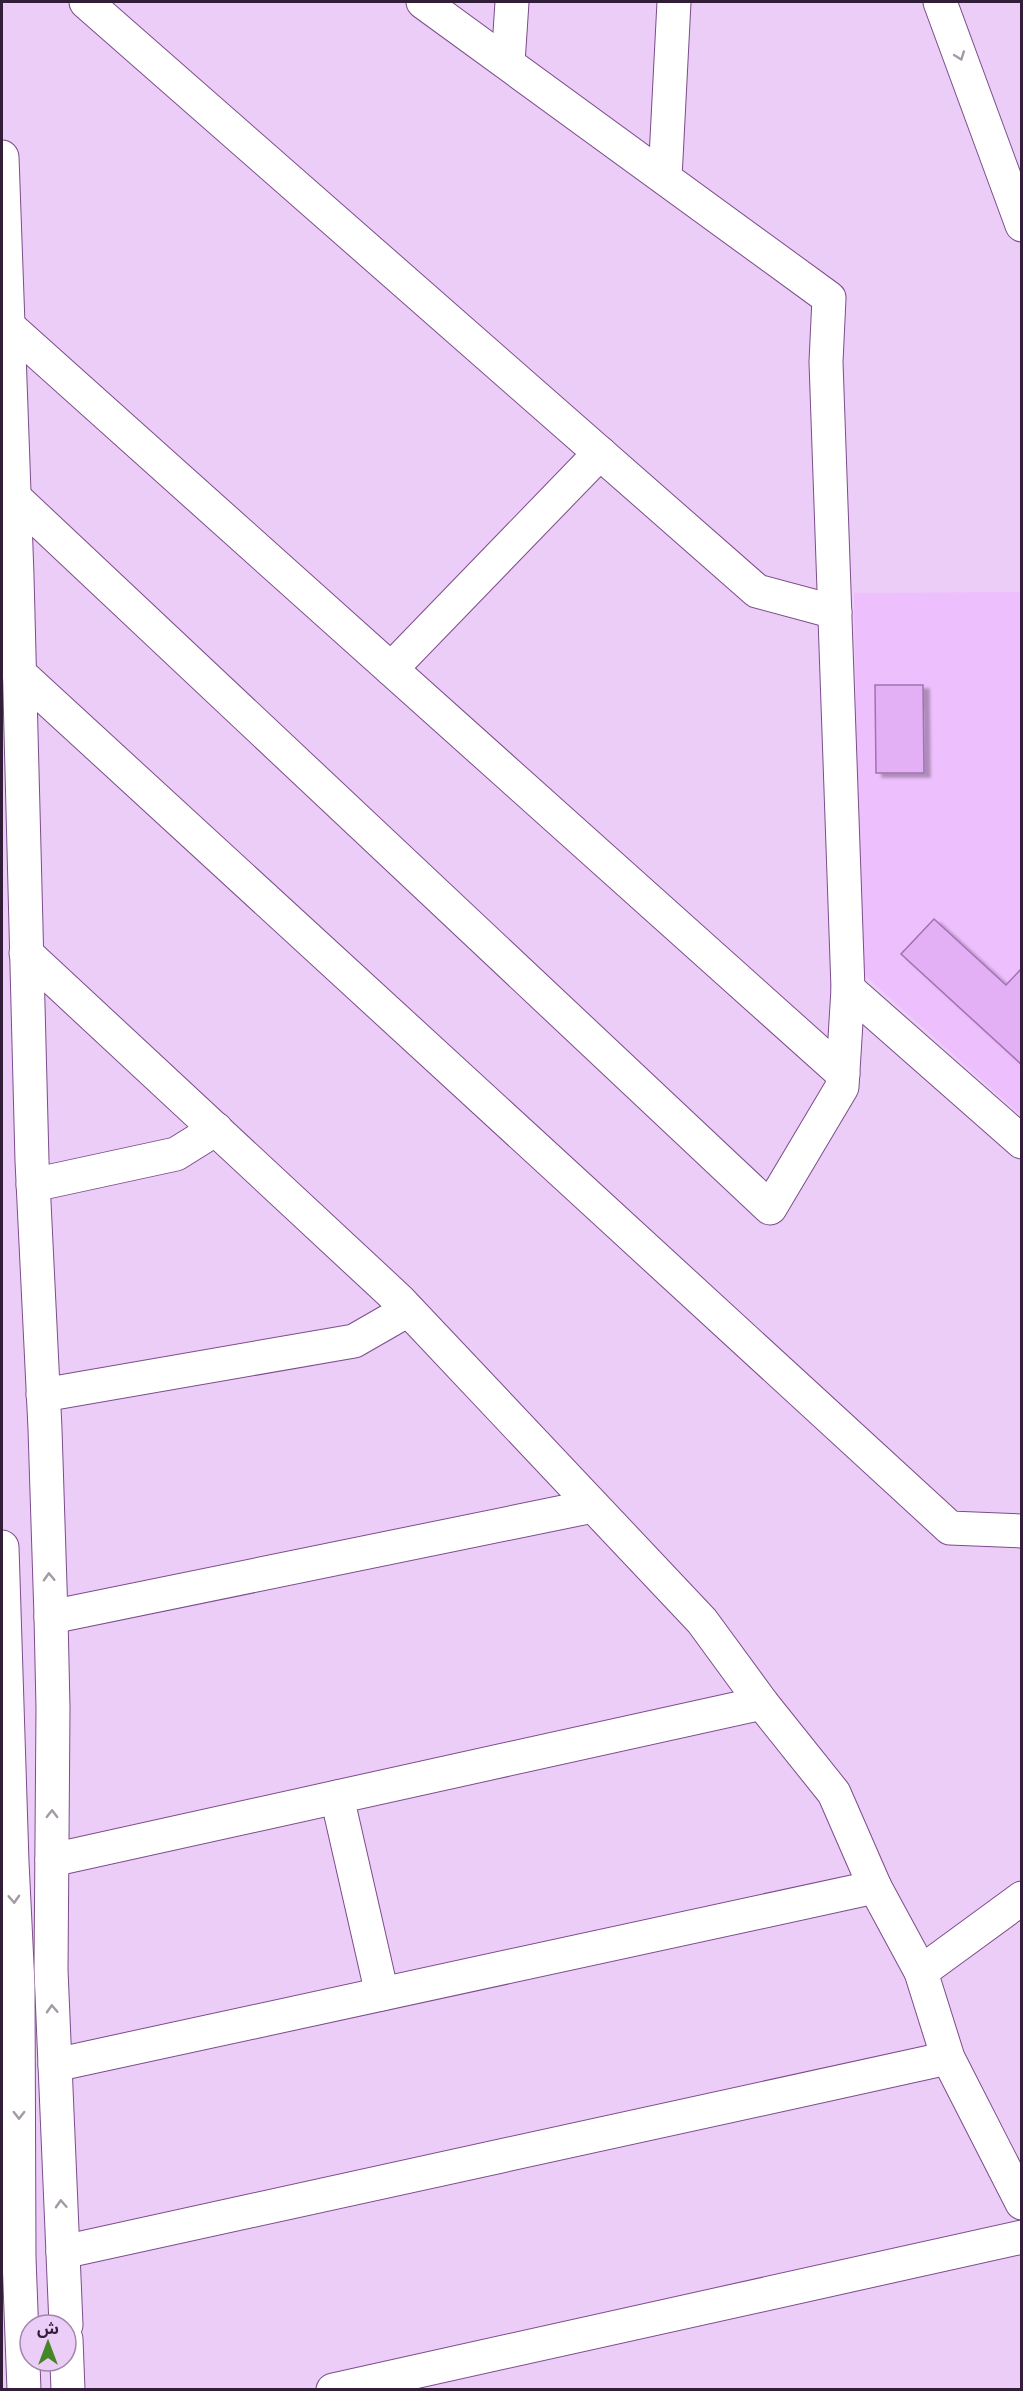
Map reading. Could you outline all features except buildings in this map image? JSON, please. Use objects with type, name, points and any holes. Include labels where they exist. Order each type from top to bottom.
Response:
[{"type":"street","points":[[86,2],[758,591],[835,612]]},
{"type":"street","points":[[13,496],[770,1208],[842,1087],[843,1074],[848,989],[826,362],[829,298],[423,2]]},
{"type":"street","points":[[508,63],[512,2]]},
{"type":"street","points":[[665,178],[674,2]]},
{"type":"street","points":[[940,2],[1022,225]]},
{"type":"street","points":[[2,157],[33,1185],[51,1617],[53,1708],[51,1970],[66,2313]]},
{"type":"street","points":[[6,324],[843,1074]]},
{"type":"street","points":[[391,669],[600,453]]},
{"type":"street","points":[[19,673],[950,1528],[1022,1531]]},
{"type":"street","points":[[26,953],[408,1310],[702,1621],[762,1703],[834,1793],[875,1887],[921,1972],[948,2058],[1022,2203]]},
{"type":"street","points":[[848,989],[1022,1142]]},
{"type":"street","points":[[33,1185],[176,1154],[216,1129]]},
{"type":"street","points":[[43,1395],[354,1341],[408,1310]]},
{"type":"street","points":[[51,1617],[593,1506]]},
{"type":"street","points":[[2,1547],[7,1863],[18,1984],[10,2075],[10,2260],[24,2390]]},
{"type":"street","points":[[51,1860],[762,1703]]},
{"type":"street","points":[[337,1797],[382,1994]]},
{"type":"street","points":[[55,2065],[875,1887]]},
{"type":"street","points":[[921,1972],[1022,1898]]},
{"type":"street","points":[[63,2252],[948,2058]]},
{"type":"street","points":[[333,2390],[1022,2237]]},
{"type":"street","points":[[67,2373],[68,2390]]},
{"type":"shaded area","points":[[1021,592],[1021,1115],[861,972],[854,593]]}]
